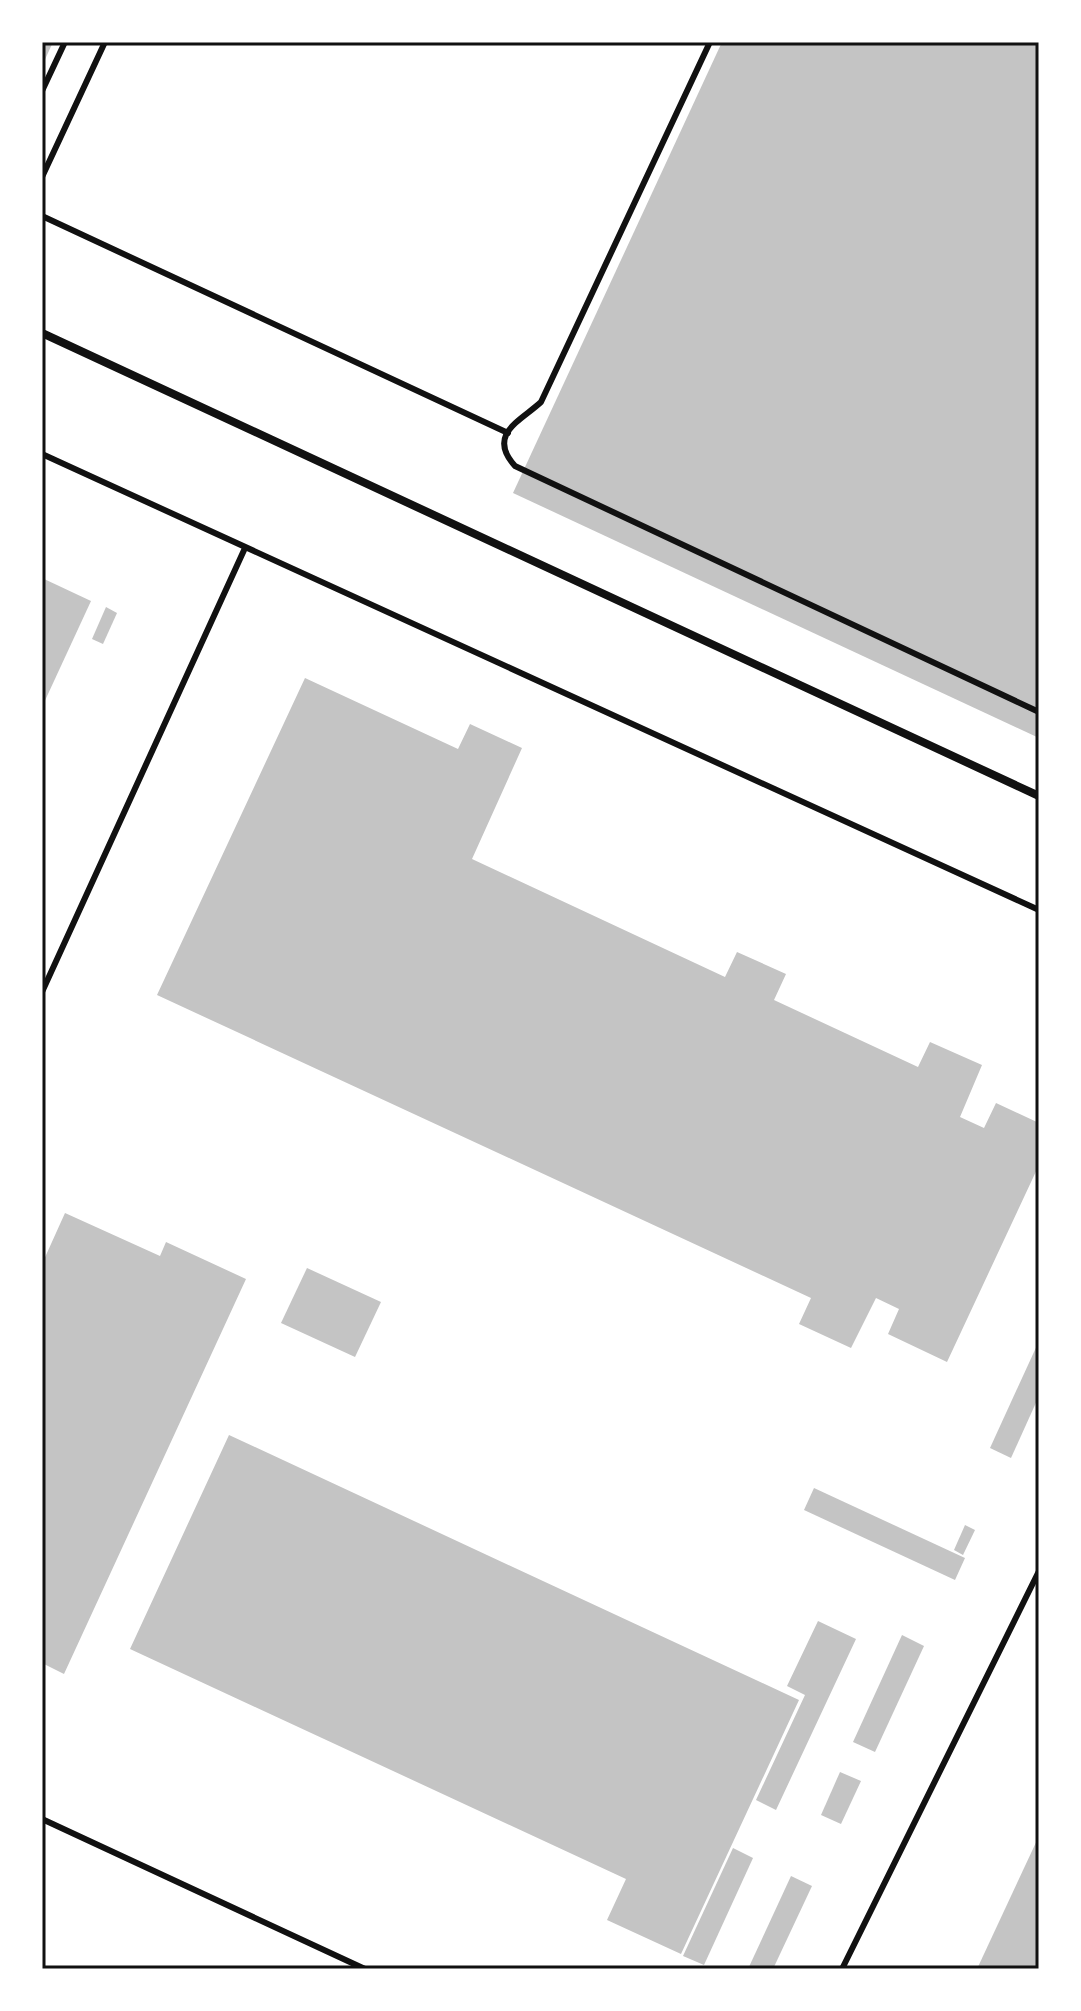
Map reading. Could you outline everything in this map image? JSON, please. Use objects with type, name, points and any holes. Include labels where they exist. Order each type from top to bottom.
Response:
[{"type":"street","points":[[42,333],[1039,796]]},
{"type":"lane","points":[[42,91],[65,42]]},
{"type":"lane","points":[[42,177],[105,42]]},
{"type":"lane","points":[[710,42],[541,402],[519,418],[508,433],[505,450],[515,466],[1039,712]]},
{"type":"lane","points":[[42,216],[508,433]]},
{"type":"lane","points":[[42,454],[1039,910]]},
{"type":"lane","points":[[42,992],[245,548]]},
{"type":"lane","points":[[842,1969],[1039,1571]]},
{"type":"lane","points":[[42,1819],[365,1969]]},
{"type":"building","points":[[42,42],[53,42],[42,66]]},
{"type":"building","points":[[722,42],[1039,42],[1039,738],[513,493]]},
{"type":"building","points":[[42,578],[91,601],[42,707]]},
{"type":"building","points":[[106,607],[117,613],[103,644],[92,639]]},
{"type":"building","points":[[305,678],[458,749],[470,724],[522,748],[472,859],[725,977],[737,952],[786,974],[774,1000],[918,1067],[930,1042],[982,1065],[960,1117],[984,1128],[996,1103],[1039,1123],[1039,1165],[947,1362],[888,1334],[899,1309],[876,1298],[851,1348],[799,1324],[811,1298],[157,995]]},
{"type":"building","points":[[65,1213],[160,1256],[166,1242],[246,1279],[64,1674],[42,1663],[42,1264]]},
{"type":"building","points":[[307,1268],[381,1302],[355,1357],[281,1323]]},
{"type":"building","points":[[1039,1341],[1039,1396],[1011,1458],[990,1448]]},
{"type":"building","points":[[229,1435],[799,1700],[681,1954],[607,1920],[626,1879],[130,1649]]},
{"type":"building","points":[[814,1488],[965,1558],[955,1580],[804,1510]]},
{"type":"building","points":[[965,1525],[975,1530],[963,1555],[954,1550]]},
{"type":"building","points":[[818,1621],[856,1639],[776,1810],[756,1800],[805,1695],[787,1686]]},
{"type":"building","points":[[902,1635],[924,1646],[875,1752],[853,1742]]},
{"type":"building","points":[[840,1772],[861,1781],[841,1824],[821,1815]]},
{"type":"building","points":[[1039,1836],[1039,1969],[977,1969]]},
{"type":"building","points":[[733,1848],[753,1858],[704,1965],[683,1956]]},
{"type":"building","points":[[791,1876],[812,1886],[773,1969],[748,1969]]}]
